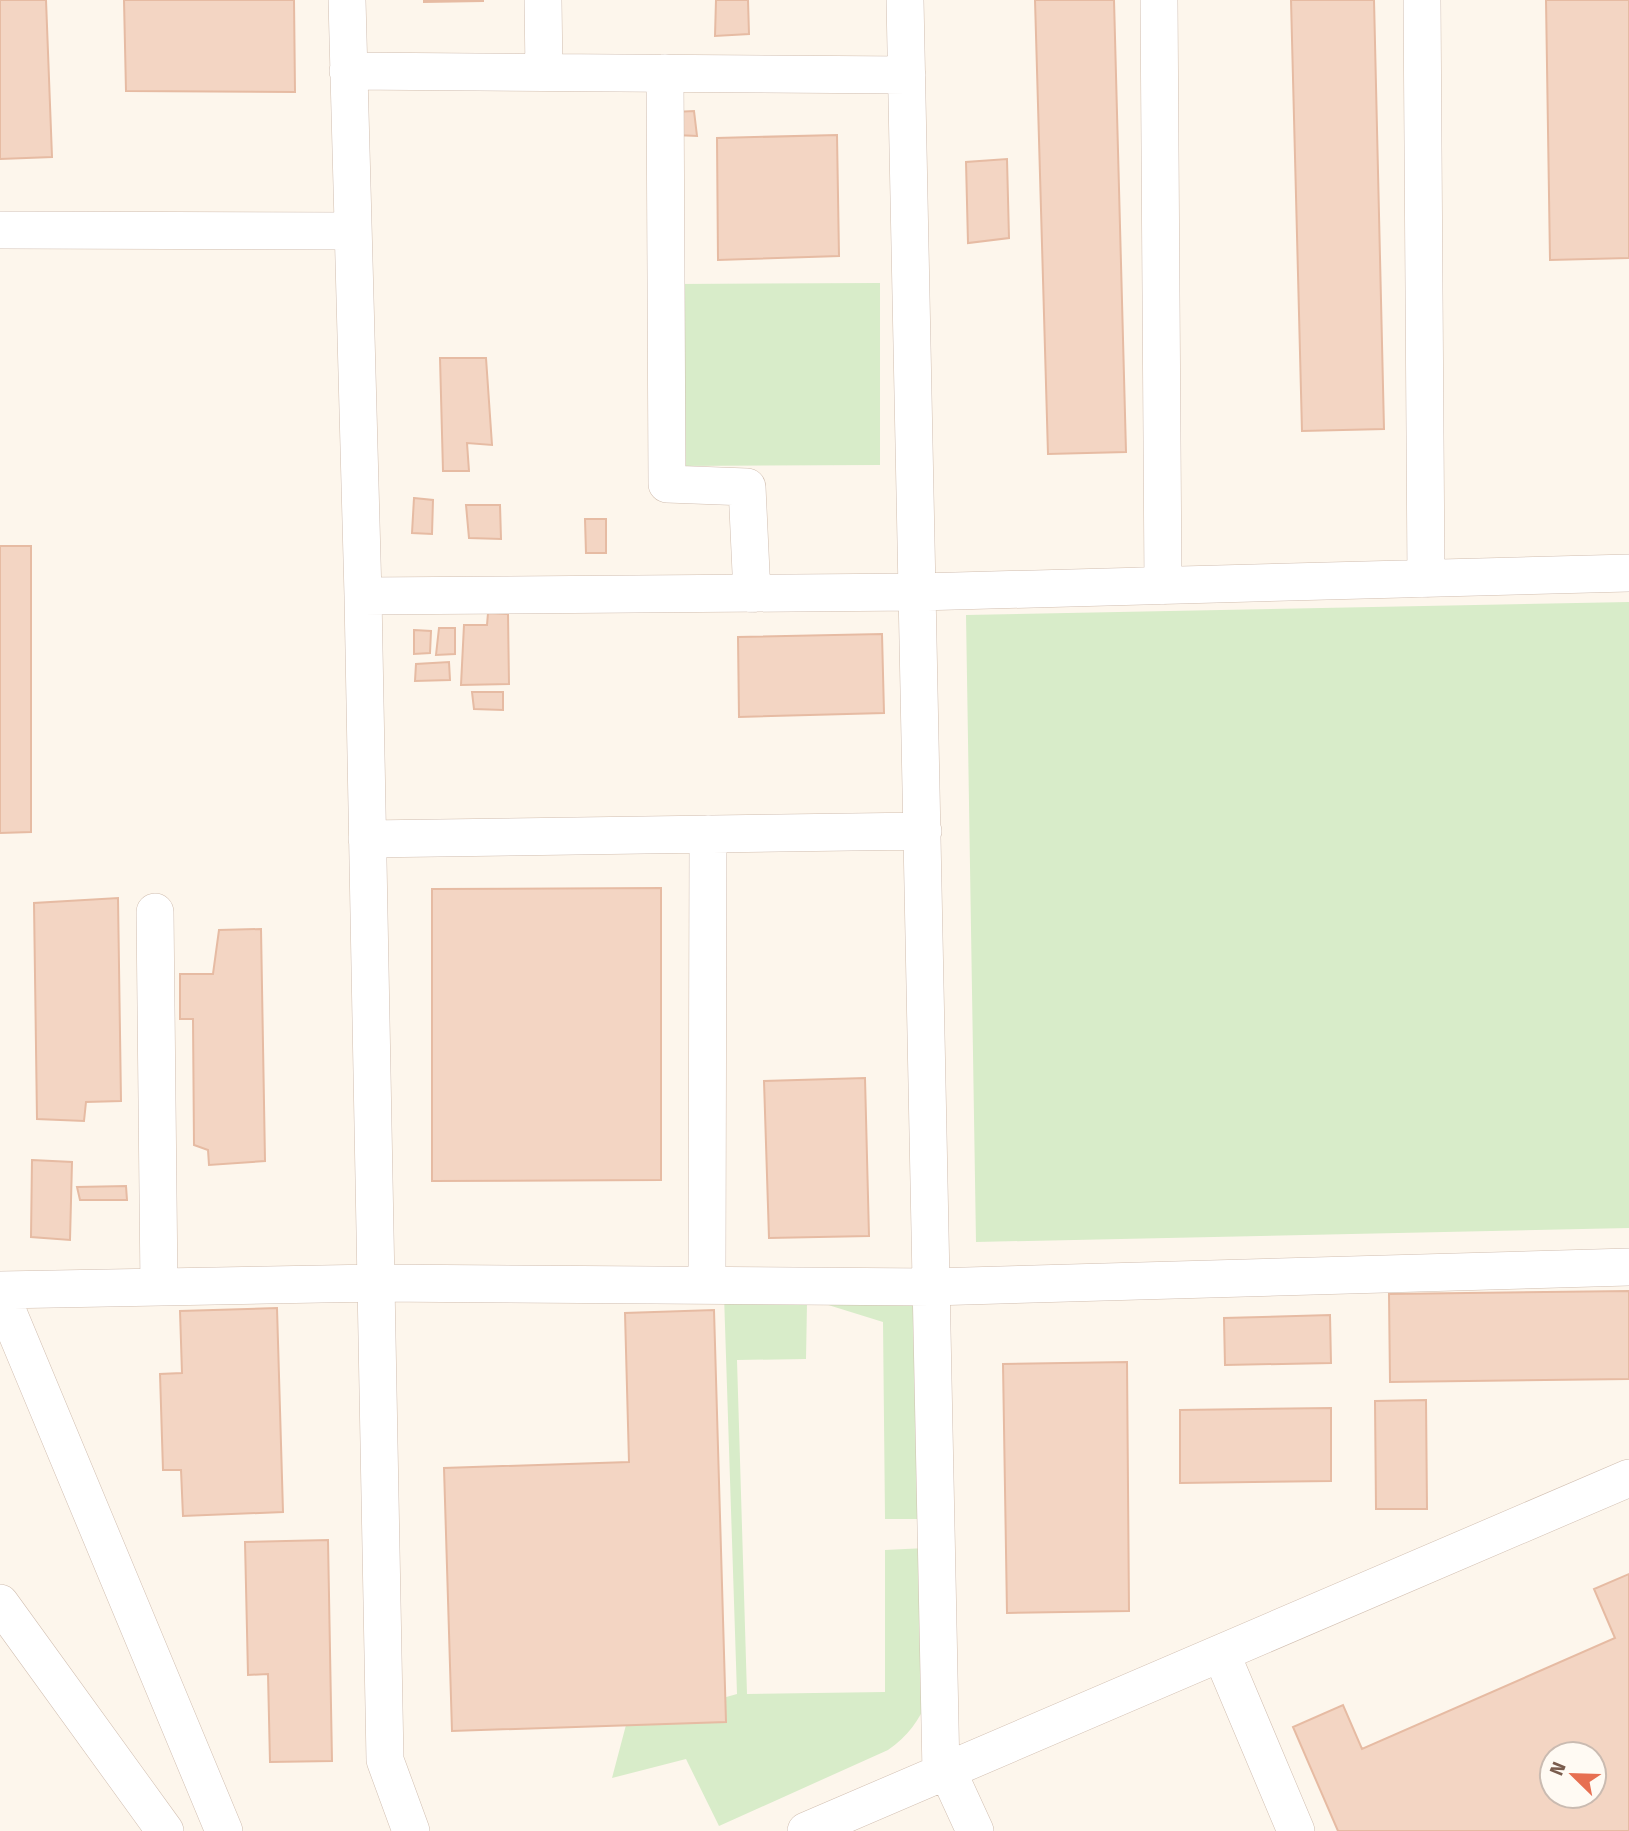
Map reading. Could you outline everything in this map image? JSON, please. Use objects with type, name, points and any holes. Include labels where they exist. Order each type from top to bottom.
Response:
[{"type":"lane","points":[[346,0],[362,596],[385,1760],[411,1831]]},
{"type":"lane","points":[[543,0],[544,72]]},
{"type":"lane","points":[[905,0],[931,1287],[944,1772],[975,1831]]},
{"type":"lane","points":[[1159,0],[1163,586]]},
{"type":"lane","points":[[1422,0],[1426,579]]},
{"type":"lane","points":[[348,71],[907,75]]},
{"type":"lane","points":[[665,73],[667,484],[747,487],[752,594]]},
{"type":"lane","points":[[0,230],[353,231]]},
{"type":"lane","points":[[362,596],[919,592],[1629,573]]},
{"type":"lane","points":[[367,839],[923,831]]},
{"type":"lane","points":[[707,1285],[708,834]]},
{"type":"lane","points":[[155,912],[159,1287]]},
{"type":"lane","points":[[221,1830],[1,1299],[159,1287],[376,1283],[931,1287],[1629,1267]]},
{"type":"lane","points":[[806,1831],[1629,1478]]},
{"type":"lane","points":[[0,1603],[165,1831]]},
{"type":"lane","points":[[1222,1653],[1296,1831]]},
{"type":"green space","points":[[880,283],[880,465],[678,466],[677,284]]},
{"type":"green space","points":[[1629,602],[1629,1228],[976,1242],[966,615]]},
{"type":"green space","points":[[915,1293],[922,1519],[885,1519],[883,1322],[825,1304],[807,1303],[806,1359],[737,1360],[747,1694],[885,1692],[885,1550],[926,1548],[928,1699],[917,1721],[907,1734],[888,1750],[719,1826],[686,1759],[612,1778],[626,1725],[737,1694],[724,1295]]},
{"type":"building","points":[[0,0],[46,0],[52,157],[0,159]]},
{"type":"building","points":[[124,0],[294,0],[295,92],[126,91]]},
{"type":"building","points":[[483,0],[483,1],[424,2]]},
{"type":"building","points":[[716,0],[748,0],[749,34],[715,36]]},
{"type":"building","points":[[1035,0],[1114,0],[1126,452],[1048,454]]},
{"type":"building","points":[[1291,0],[1374,0],[1384,429],[1302,431]]},
{"type":"building","points":[[1546,0],[1629,0],[1629,258],[1550,260]]},
{"type":"building","points":[[694,111],[697,136],[675,135],[674,112]]},
{"type":"building","points":[[837,135],[839,256],[718,260],[717,138]]},
{"type":"building","points":[[1007,159],[1009,238],[968,243],[966,162]]},
{"type":"building","points":[[440,358],[486,358],[492,445],[467,443],[469,471],[443,471]]},
{"type":"building","points":[[414,498],[433,500],[432,534],[412,533]]},
{"type":"building","points":[[466,505],[500,505],[501,539],[469,538]]},
{"type":"building","points":[[585,519],[606,519],[606,553],[586,553]]},
{"type":"building","points":[[0,546],[31,546],[31,832],[0,833]]},
{"type":"building","points":[[488,613],[508,614],[509,684],[461,685],[464,625],[487,625]]},
{"type":"building","points":[[439,628],[455,628],[455,654],[436,655]]},
{"type":"building","points":[[414,630],[431,631],[430,653],[414,654]]},
{"type":"building","points":[[882,634],[884,713],[739,717],[738,637]]},
{"type":"building","points":[[449,662],[450,680],[415,681],[416,664]]},
{"type":"building","points":[[472,692],[503,692],[503,710],[474,709]]},
{"type":"building","points":[[661,888],[661,1180],[432,1181],[432,889]]},
{"type":"building","points":[[118,898],[121,1101],[86,1102],[84,1121],[37,1119],[34,903]]},
{"type":"building","points":[[261,929],[265,1161],[209,1165],[208,1150],[194,1145],[193,1019],[180,1019],[180,974],[213,974],[219,930]]},
{"type":"building","points":[[865,1078],[869,1236],[769,1238],[764,1081]]},
{"type":"building","points":[[32,1160],[72,1162],[70,1240],[31,1237]]},
{"type":"building","points":[[126,1186],[127,1200],[80,1200],[77,1187]]},
{"type":"building","points":[[1629,1291],[1629,1379],[1390,1382],[1389,1294]]},
{"type":"building","points":[[277,1308],[283,1512],[183,1516],[181,1470],[163,1470],[160,1374],[182,1373],[180,1311]]},
{"type":"building","points":[[714,1310],[726,1722],[452,1731],[444,1468],[629,1462],[625,1313]]},
{"type":"building","points":[[1330,1315],[1331,1363],[1225,1365],[1224,1318]]},
{"type":"building","points":[[1127,1362],[1129,1611],[1007,1613],[1003,1364]]},
{"type":"building","points":[[1426,1400],[1427,1509],[1376,1509],[1375,1401]]},
{"type":"building","points":[[1331,1408],[1331,1481],[1180,1483],[1180,1410]]},
{"type":"building","points":[[328,1540],[332,1761],[270,1762],[268,1674],[248,1675],[245,1542]]},
{"type":"building","points":[[1629,1574],[1629,1831],[1338,1831],[1293,1727],[1343,1705],[1362,1749],[1615,1638],[1594,1589]]}]
